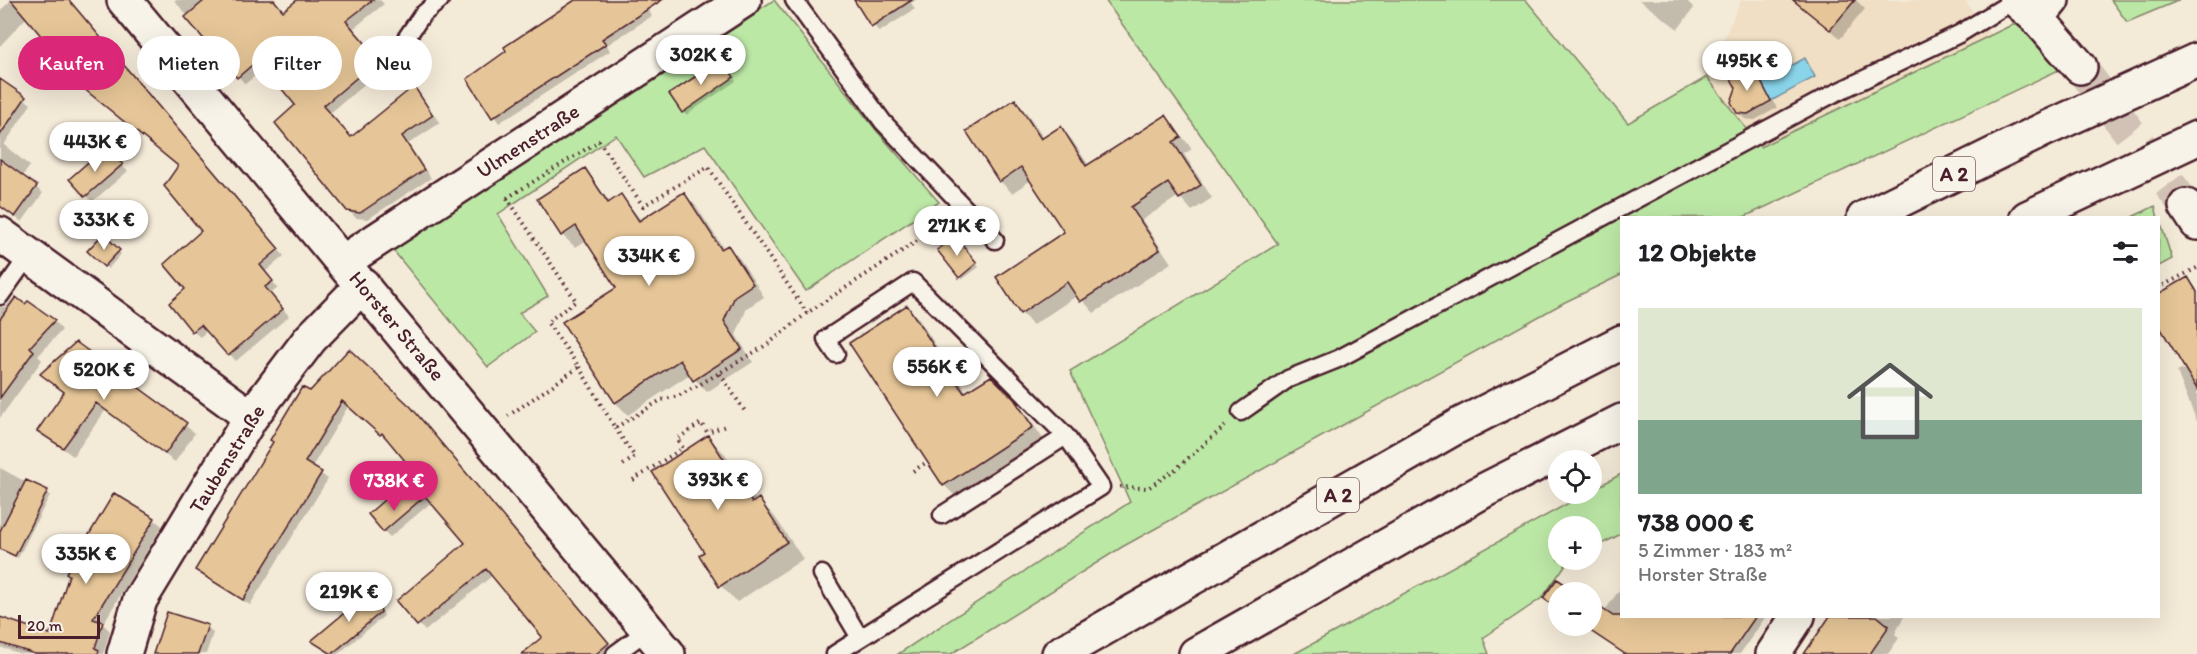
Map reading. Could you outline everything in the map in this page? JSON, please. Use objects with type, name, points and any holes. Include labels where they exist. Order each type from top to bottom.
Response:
[{"type":"main road","name":"Horster Straße","points":[[124,0],[486,432],[658,642]]},
{"type":"main road","name":"Ulmenstraße","points":[[353,274],[487,168],[744,0]]},
{"type":"main road","points":[[2030,5],[2080,67]]},
{"type":"main road","name":"A 2","points":[[1868,216],[2043,130],[2197,60]]},
{"type":"main road","points":[[2031,216],[2197,138]]},
{"type":"main road","points":[[0,234],[251,417]]},
{"type":"main road","name":"Taubenstraße","points":[[124,654],[140,600],[251,417],[310,339],[353,274]]},
{"type":"main road","name":"A 2","points":[[1059,654],[1456,428],[1620,343]]},
{"type":"main road","points":[[1196,654],[1485,490],[1620,422]]},
{"type":"main road","points":[[1773,654],[1797,618]]},
{"type":"lane","points":[[408,36],[422,15],[440,0]]},
{"type":"lane","points":[[794,0],[883,122],[995,240]]},
{"type":"lane","points":[[1241,412],[1288,379],[1338,358],[1821,101],[1959,34],[2030,5]]},
{"type":"lane","points":[[0,296],[29,255]]},
{"type":"lane","points":[[835,654],[1101,487],[1066,436],[913,282],[826,339],[836,354]]},
{"type":"lane","points":[[942,515],[1066,436]]},
{"type":"lane","points":[[822,574],[860,638]]},
{"type":"lane","points":[[615,654],[658,642]]},
{"type":"path","points":[[507,198],[599,141],[643,206],[708,167],[807,313]]},
{"type":"path","points":[[487,168],[576,301],[547,322],[579,367],[634,458],[623,465]]},
{"type":"path","points":[[615,428],[661,400],[678,396],[720,374],[768,344],[807,313],[965,210]]},
{"type":"path","points":[[2160,287],[2197,268]]},
{"type":"path","points":[[486,432],[579,367]]},
{"type":"path","points":[[720,374],[746,413]]},
{"type":"path","points":[[1101,487],[1148,488],[1176,470],[1241,412]]},
{"type":"path","points":[[633,480],[683,448],[677,439],[701,423],[707,432],[726,426]]},
{"type":"path","points":[[913,471],[927,462]]},
{"type":"shaded area","points":[[1741,0],[1964,0],[1991,35],[1760,147],[1707,77]]},
{"type":"green space","points":[[774,0],[876,130],[939,202],[806,291],[705,145],[644,177],[616,135],[498,214],[548,296],[519,313],[535,332],[488,367],[392,249]]},
{"type":"green space","points":[[1105,0],[1526,0],[1628,123],[1707,77],[1760,147],[2018,22],[2063,68],[1746,216],[1620,216],[1620,275],[1565,302],[1122,547],[951,654],[898,654],[1130,502],[1070,371],[1278,244]]},
{"type":"green space","points":[[2111,0],[2180,0],[2127,22]]},
{"type":"green space","points":[[2155,206],[2158,216],[2134,216]]},
{"type":"green space","points":[[2160,221],[2172,259],[2160,265]]},
{"type":"green space","points":[[1620,475],[1620,535],[1602,544],[1602,516],[1548,516],[1548,570],[1562,570],[1553,582],[1548,582],[1548,590],[1542,598],[1483,638],[1489,654],[1294,654],[1567,504],[1602,504],[1602,484]]},
{"type":"water","points":[[1805,58],[1815,77],[1771,101],[1761,82]]},
{"type":"building","points":[[11,0],[69,0],[99,36],[41,36]]},
{"type":"building","points":[[205,0],[274,0],[283,11],[297,0],[373,0],[346,21],[359,36],[354,36],[354,80],[323,106],[351,137],[409,90],[417,90],[433,115],[402,136],[424,170],[360,213],[347,211],[275,123],[295,105],[283,90],[342,90],[342,36],[252,36],[252,65],[240,75],[240,36],[201,36],[185,17]]},
{"type":"building","points":[[575,0],[662,0],[602,39],[606,44],[492,118],[467,79],[506,51],[504,47]]},
{"type":"building","points":[[854,0],[912,0],[871,27]]},
{"type":"building","points":[[1793,0],[1855,0],[1830,30]]},
{"type":"building","points":[[722,59],[734,77],[682,113],[669,94]]},
{"type":"building","points":[[125,66],[137,81],[137,90],[145,90],[279,249],[260,265],[273,281],[265,287],[283,309],[228,356],[201,325],[192,332],[169,303],[185,289],[164,264],[201,231],[164,186],[178,166],[85,90],[125,90]]},
{"type":"building","points":[[1724,66],[1758,76],[1771,101],[1748,114],[1737,113],[1731,102],[1736,88]]},
{"type":"building","points":[[0,79],[26,97],[0,135]]},
{"type":"building","points":[[1015,99],[1041,139],[1061,126],[1086,166],[1166,115],[1181,137],[1173,142],[1201,185],[1179,199],[1168,183],[1131,207],[1160,250],[1080,302],[1067,282],[1020,314],[996,277],[1064,232],[1021,167],[999,182],[966,131]]},
{"type":"building","points":[[102,150],[123,164],[85,197],[69,179]]},
{"type":"building","points":[[0,159],[37,186],[15,217],[0,206]]},
{"type":"building","points":[[585,168],[608,203],[621,194],[639,221],[684,192],[721,249],[728,245],[753,284],[735,296],[724,321],[742,349],[693,381],[680,360],[615,403],[562,322],[616,288],[576,226],[561,236],[537,199]]},
{"type":"building","points":[[103,234],[120,250],[104,267],[87,251]]},
{"type":"building","points":[[955,236],[977,263],[959,278],[937,250]]},
{"type":"building","points":[[2188,277],[2197,292],[2197,389],[2160,327],[2160,293]]},
{"type":"building","points":[[16,297],[25,304],[28,301],[55,320],[30,347],[34,351],[0,398],[0,319]]},
{"type":"building","points":[[907,305],[964,393],[991,376],[1014,399],[1033,427],[943,486],[849,343]]},
{"type":"building","points":[[76,342],[187,423],[165,454],[96,403],[63,448],[37,431],[64,392],[40,374]]},
{"type":"building","points":[[349,349],[411,407],[609,643],[596,654],[522,654],[542,637],[486,569],[417,626],[396,601],[465,543],[425,496],[383,532],[368,514],[415,473],[382,433],[380,435],[342,401],[305,462],[322,472],[243,600],[195,570],[273,442],[270,440],[302,387],[310,391]]},
{"type":"building","points":[[708,435],[752,503],[759,498],[787,542],[719,587],[699,555],[704,552],[652,472]]},
{"type":"building","points":[[26,480],[48,490],[15,556],[0,549],[0,531]]},
{"type":"building","points":[[114,493],[155,518],[93,619],[103,622],[95,648],[99,650],[98,654],[35,654],[0,643],[0,617],[50,634],[69,575],[66,573]]},
{"type":"building","points":[[374,588],[381,612],[332,654],[311,641]]},
{"type":"building","points":[[1548,591],[1548,602],[1543,598]]},
{"type":"building","points":[[1602,609],[1620,618],[1755,618],[1730,654],[1625,654],[1598,636],[1602,636]]},
{"type":"building","points":[[167,612],[208,625],[198,654],[153,654]]},
{"type":"building","points":[[1829,618],[1879,618],[1889,626],[1870,654],[1804,654]]},
{"type":"tunnel","points":[[2080,67],[2186,206]]}]
